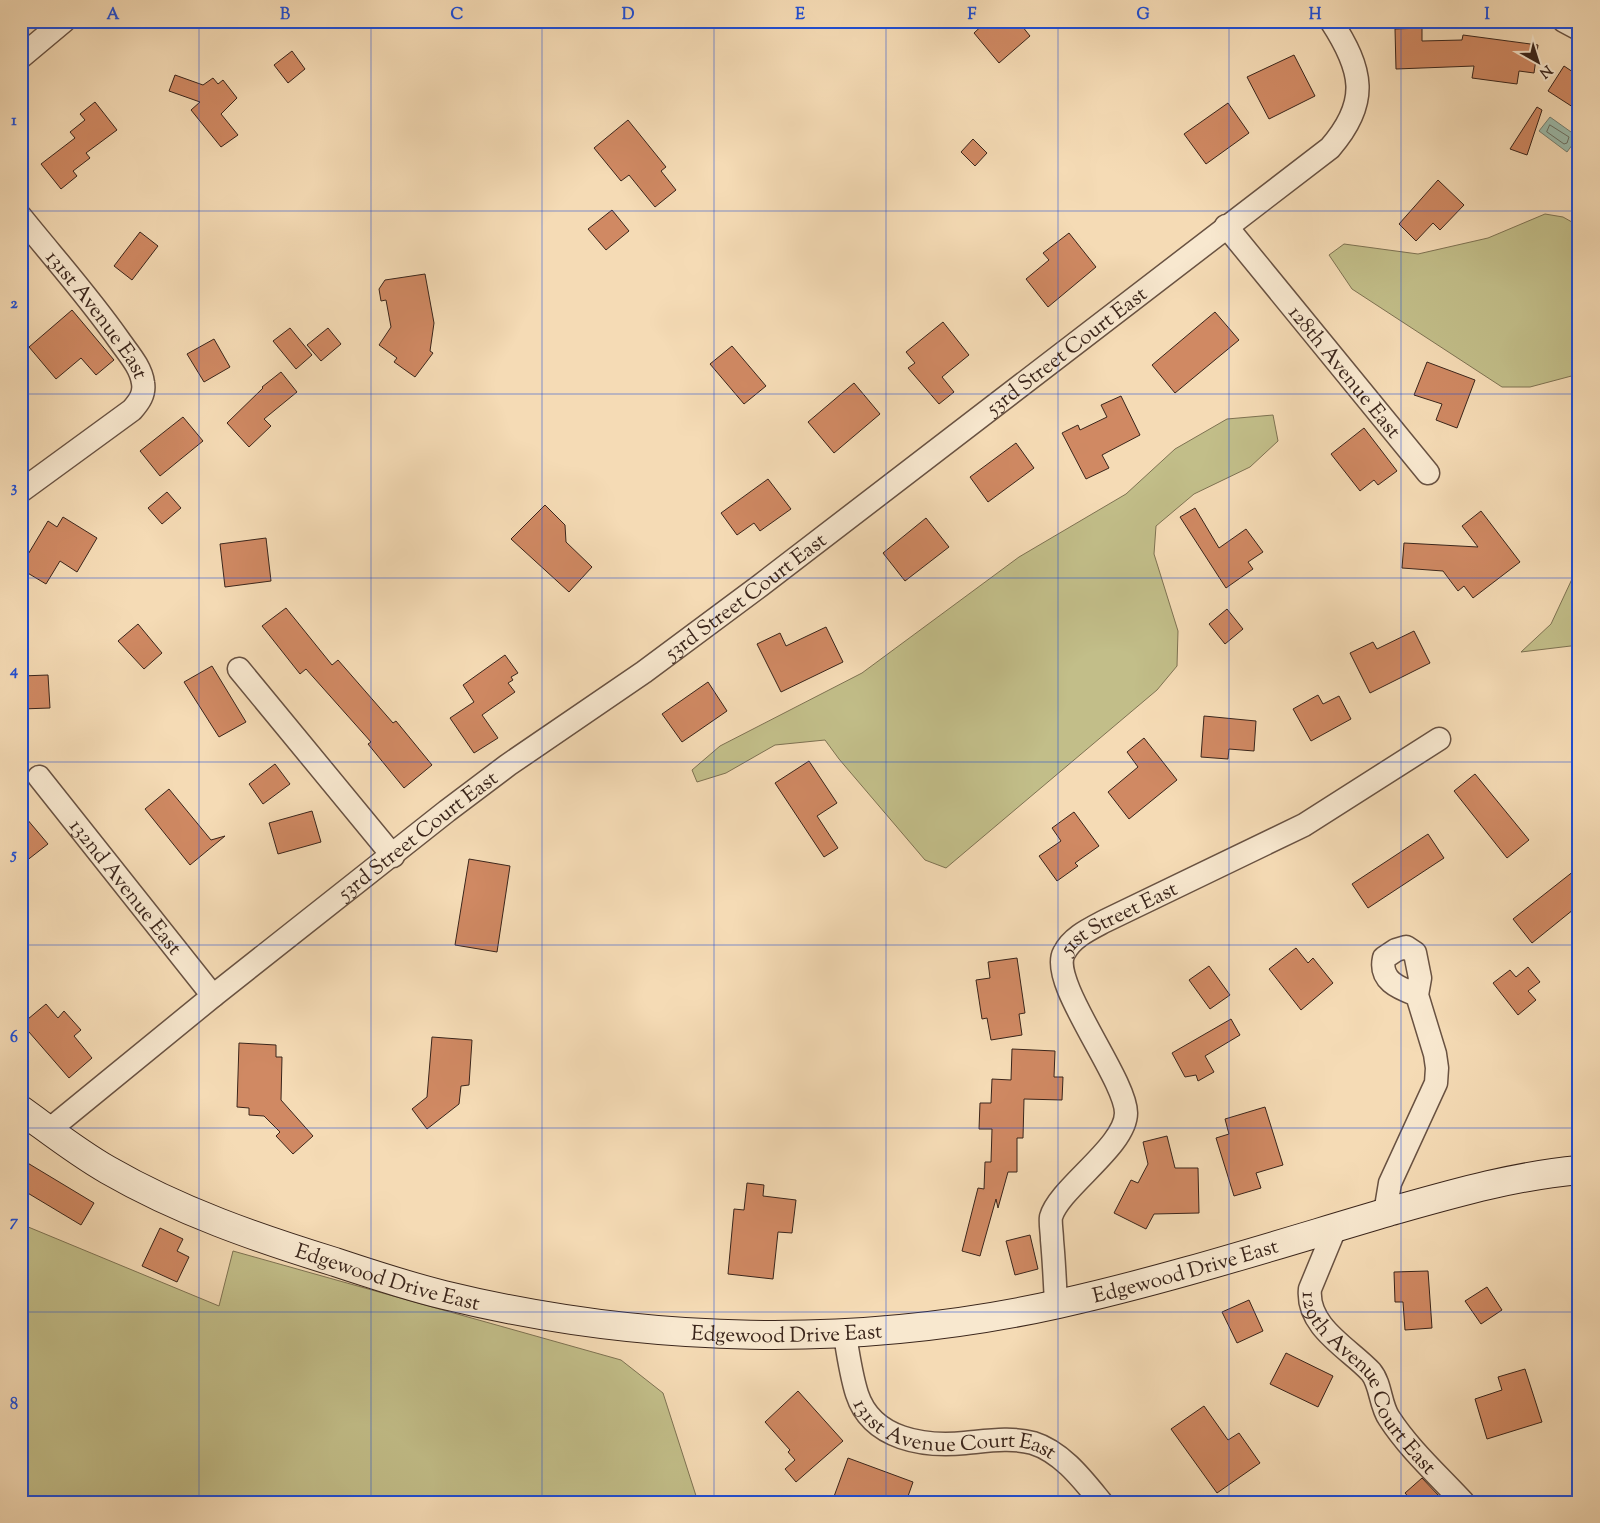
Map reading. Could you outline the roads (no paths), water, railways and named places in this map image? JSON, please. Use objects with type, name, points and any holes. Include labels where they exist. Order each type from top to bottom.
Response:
[{"type":"street","points":[[21,57],[64,21]]},
{"type":"street","name":"53rd Street Court East","points":[[49,1130],[213,996],[508,765],[644,672],[761,585],[1330,148],[1344,132],[1355,108],[1359,86],[1350,58],[1331,21]]},
{"type":"street","points":[[1564,21],[1579,29]]},
{"type":"street","name":"131st Avenue East","points":[[21,217],[105,321],[133,359],[142,375],[143,393],[132,410],[21,491]]},
{"type":"street","name":"128th Avenue East","points":[[1226,226],[1428,472]]},
{"type":"street","points":[[239,669],[393,856]]},
{"type":"street","name":"51st Street East","points":[[1056,1304],[1051,1217],[1059,1203],[1115,1139],[1122,1126],[1126,1112],[1119,1091],[1071,995],[1062,969],[1064,953],[1082,933],[1312,821],[1438,739]]},
{"type":"street","name":"132nd Avenue East","points":[[39,777],[213,996]]},
{"type":"street","points":[[1385,1213],[1390,1183],[1436,1083],[1437,1068],[1435,1054],[1416,995]]},
{"type":"street","name":"Edgewood Drive East","points":[[21,1110],[107,1170],[163,1198],[227,1225],[306,1253],[442,1294],[552,1317],[693,1333],[845,1335],[950,1322],[1056,1304],[1190,1270],[1466,1189],[1526,1176],[1579,1170]]},
{"type":"street","name":"129th Avenue Court East","points":[[1336,1226],[1310,1289],[1309,1299],[1312,1310],[1331,1337],[1370,1372],[1388,1417],[1462,1502]]},
{"type":"street","name":"131st Avenue Court East","points":[[845,1335],[858,1396],[877,1422],[891,1433],[910,1441],[944,1445],[1008,1440],[1033,1443],[1063,1460],[1101,1502]]},
{"type":"water","points":[[1550,117],[1578,137],[1567,152],[1539,131]]}]
